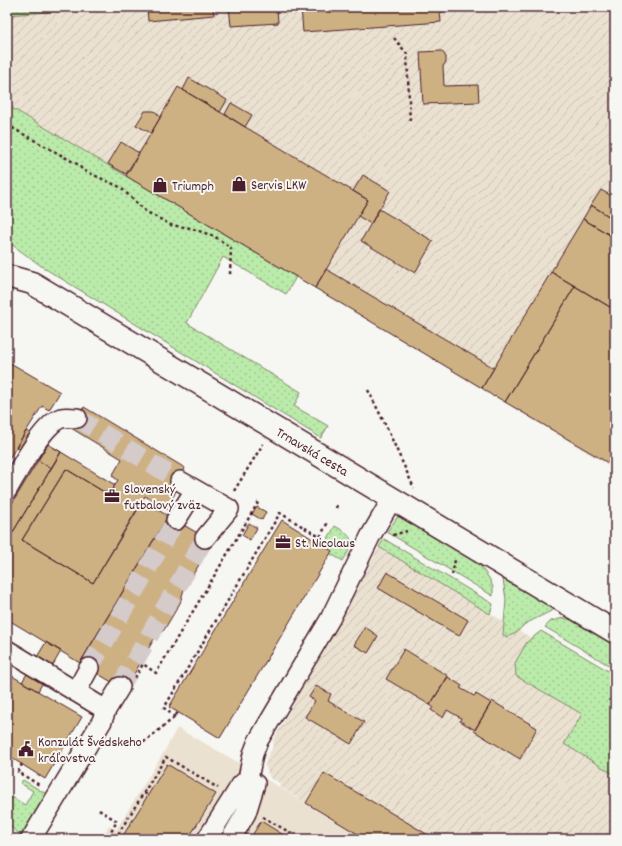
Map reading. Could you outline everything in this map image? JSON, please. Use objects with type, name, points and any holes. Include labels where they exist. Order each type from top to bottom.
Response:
[{"type":"main road","points":[[7,263],[32,284]]},
{"type":"main road","name":"Trnavská cesta","points":[[7,276],[32,284],[615,632]]},
{"type":"lane","points":[[7,490],[32,449],[51,424],[62,418],[77,418]]},
{"type":"lane","points":[[176,520],[188,485],[237,505],[204,538]]},
{"type":"lane","points":[[231,839],[246,813],[252,781],[253,754],[258,741],[330,619],[370,537],[392,499]]},
{"type":"lane","points":[[7,650],[106,710]]},
{"type":"lane","points":[[76,692],[89,668]]},
{"type":"lane","points":[[31,839],[102,720],[106,710],[126,684]]},
{"type":"lane","points":[[207,839],[241,785],[252,781]]},
{"type":"path","points":[[394,38],[407,54],[410,123]]},
{"type":"path","points":[[7,125],[77,164],[83,170],[120,187],[145,211],[171,225],[190,228],[214,236],[231,248],[230,275]]},
{"type":"path","points":[[368,390],[414,488]]},
{"type":"path","points":[[249,518],[237,505],[263,444]]},
{"type":"path","points":[[126,684],[143,664],[156,673],[259,501]]},
{"type":"path","points":[[175,717],[164,708],[280,513],[320,537]]},
{"type":"path","points":[[318,542],[328,522]]},
{"type":"path","points":[[386,536],[414,530]]},
{"type":"path","points":[[139,746],[175,717],[178,712]]},
{"type":"path","points":[[99,810],[117,821],[110,834],[116,838],[166,757],[224,792]]},
{"type":"path","points":[[22,764],[18,772],[57,796]]},
{"type":"path","points":[[144,793],[148,795]]},
{"type":"path","points":[[259,815],[301,839]]},
{"type":"shaded area","points":[[111,7],[615,7],[615,469],[7,105],[7,17],[9,15]]},
{"type":"shaded area","points":[[379,547],[615,688],[615,839],[366,839],[279,786],[280,783],[270,778],[265,766],[267,757],[274,745],[273,741]]},
{"type":"shaded area","points":[[177,728],[229,757],[366,839],[101,839],[109,826],[116,830]]},
{"type":"green space","points":[[7,7],[111,7],[9,15],[7,17]]},
{"type":"green space","points":[[7,105],[296,277],[286,294],[223,257],[187,323],[301,392],[294,406],[328,426],[321,438],[44,268],[11,244],[7,238]]},
{"type":"green space","points":[[398,516],[478,563],[489,578],[493,587],[493,596],[387,532]]},
{"type":"green space","points":[[335,526],[347,534],[351,541],[351,545],[343,561],[322,549]]},
{"type":"green space","points":[[384,539],[493,604],[490,614],[379,547]]},
{"type":"green space","points":[[503,579],[555,609],[525,624],[516,633],[507,637],[503,635],[506,600]]},
{"type":"green space","points":[[564,618],[571,620],[615,646],[615,669],[545,627],[551,621]]},
{"type":"green space","points":[[541,631],[615,675],[615,775],[564,744],[582,714],[516,676],[515,663],[527,642]]},
{"type":"green space","points":[[23,780],[48,795],[25,835],[22,836],[7,824],[7,806],[12,797],[25,805],[33,791],[20,783]]},
{"type":"building","points":[[147,7],[213,7],[214,15],[148,21]]},
{"type":"building","points":[[229,7],[277,7],[278,23],[231,26]]},
{"type":"building","points":[[301,7],[467,7],[468,10],[440,12],[441,22],[303,32]]},
{"type":"building","points":[[442,51],[446,57],[446,62],[443,66],[444,86],[478,85],[479,102],[423,104],[420,52]]},
{"type":"building","points":[[189,78],[227,100],[220,112],[183,90]]},
{"type":"building","name":"Servis LKW","points":[[178,87],[368,200],[315,288],[126,176]]},
{"type":"building","points":[[231,103],[252,115],[245,127],[225,114]]},
{"type":"building","points":[[145,111],[154,111],[160,118],[151,133],[136,125]]},
{"type":"building","points":[[121,142],[139,153],[126,174],[108,164]]},
{"type":"building","points":[[363,175],[390,191],[371,224],[358,216],[368,200],[353,191]]},
{"type":"building","points":[[601,190],[615,198],[615,220],[591,205]]},
{"type":"building","points":[[591,205],[615,220],[615,238],[583,219]]},
{"type":"building","points":[[379,209],[433,241],[415,273],[361,241]]},
{"type":"building","points":[[583,219],[615,238],[615,310],[551,272]]},
{"type":"building","points":[[326,269],[494,368],[482,388],[315,288]]},
{"type":"building","points":[[551,272],[575,286],[505,402],[495,396],[494,397],[482,388]]},
{"type":"building","points":[[575,286],[615,310],[615,467],[505,402]]},
{"type":"building","points":[[7,361],[60,392],[49,410],[42,406],[7,462]]},
{"type":"building","name":"Slovenský futbalový zväz","points":[[84,407],[185,468],[168,510],[145,496],[93,583],[22,540],[66,469],[109,495],[118,480],[112,476],[122,459],[71,428]]},
{"type":"building","points":[[26,431],[61,452],[51,468],[16,447]]},
{"type":"building","points":[[48,444],[61,452],[7,542],[7,512]]},
{"type":"building","points":[[61,452],[115,485],[109,495],[66,469],[22,540],[93,583],[143,501],[168,516],[80,663],[7,619],[7,542]]},
{"type":"building","points":[[257,507],[266,512],[262,520],[252,514]]},
{"type":"building","points":[[168,516],[213,542],[184,589],[180,603],[164,630],[154,639],[125,690],[80,663]]},
{"type":"building","points":[[282,520],[332,551],[220,738],[169,707]]},
{"type":"building","points":[[249,523],[257,528],[250,540],[242,535]]},
{"type":"building","points":[[387,572],[468,620],[459,636],[378,588]]},
{"type":"building","points":[[365,627],[378,636],[368,653],[354,645]]},
{"type":"building","points":[[46,642],[61,651],[38,691],[22,682]]},
{"type":"building","points":[[404,649],[448,676],[430,705],[386,679]]},
{"type":"building","points":[[7,673],[82,717],[45,779],[7,755]]},
{"type":"building","points":[[448,677],[462,686],[460,688],[474,696],[476,694],[491,703],[475,730],[460,721],[461,718],[447,710],[443,718],[431,710],[433,707],[430,705]]},
{"type":"building","points":[[316,686],[331,694],[328,701],[364,722],[351,744],[305,717],[315,701],[309,697]]},
{"type":"building","points":[[492,701],[537,728],[520,759],[474,731]]},
{"type":"building","points":[[167,764],[216,794],[188,839],[121,839]]},
{"type":"building","points":[[324,773],[435,839],[366,839],[306,803]]},
{"type":"building","points":[[261,821],[290,839],[250,839]]},
{"type":"tunnel","points":[[77,418],[180,481]]},
{"type":"tunnel","points":[[89,668],[176,520]]},
{"type":"tunnel","points":[[120,687],[205,538]]},
{"type":"place","name":"Servis LKW","points":[[239,184]]},
{"type":"place","name":"Triumph","points":[[160,185]]},
{"type":"place","name":"Slovenský futbalový zväz","points":[[112,496]]},
{"type":"place","name":"St. Nicolaus","points":[[283,542]]},
{"type":"place","name":"Konzulát Švédskeho kráľovstva","points":[[26,749]]}]
